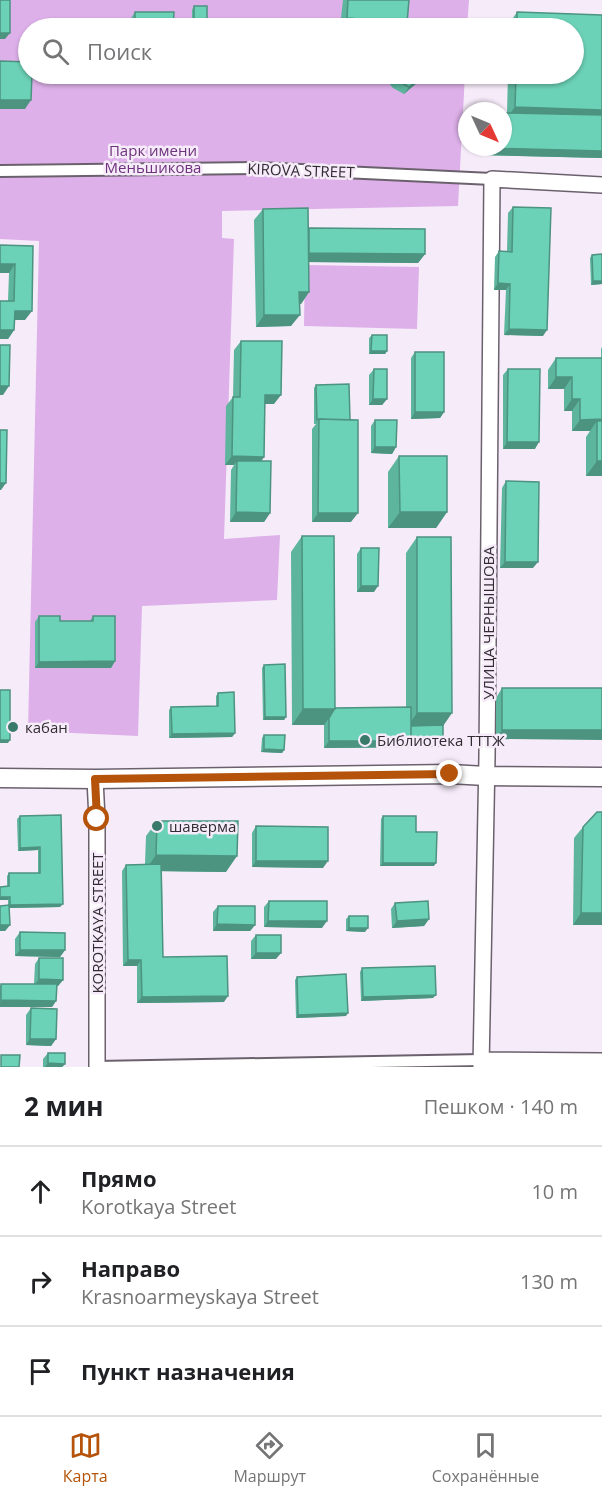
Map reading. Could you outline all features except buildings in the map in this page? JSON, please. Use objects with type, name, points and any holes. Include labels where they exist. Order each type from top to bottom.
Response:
[{"type":"street","name":"KIROVA STREET","points":[[0,171],[258,168],[602,185]]},
{"type":"street","name":"УЛИЦА ЧЕРНЫШОВА","points":[[481,1064],[492,180]]},
{"type":"street","points":[[0,778],[95,779],[450,774],[602,777]]},
{"type":"street","name":"KOROTKAYA STREET","points":[[95,779],[97,1067]]},
{"type":"street","points":[[97,1067],[602,1061]]},
{"type":"green space","name":"Парк имени Меньшикова","points":[[0,0],[469,0],[468,18],[18,18],[18,84],[464,84],[464,102],[458,102],[458,156],[461,156],[458,206],[222,211],[222,238],[234,239],[224,539],[280,535],[277,600],[142,606],[138,736],[28,731],[39,241],[0,239]]},
{"type":"green space","points":[[305,265],[419,267],[417,329],[304,326]]},
{"type":"place","name":"кабан","points":[[13,727]]},
{"type":"place","name":"Библиотека ТТТЖ","points":[[365,740]]},
{"type":"place","name":"шаверма","points":[[157,826]]},
{"type":"route","points":[[97,819],[95,779],[450,774]]}]
